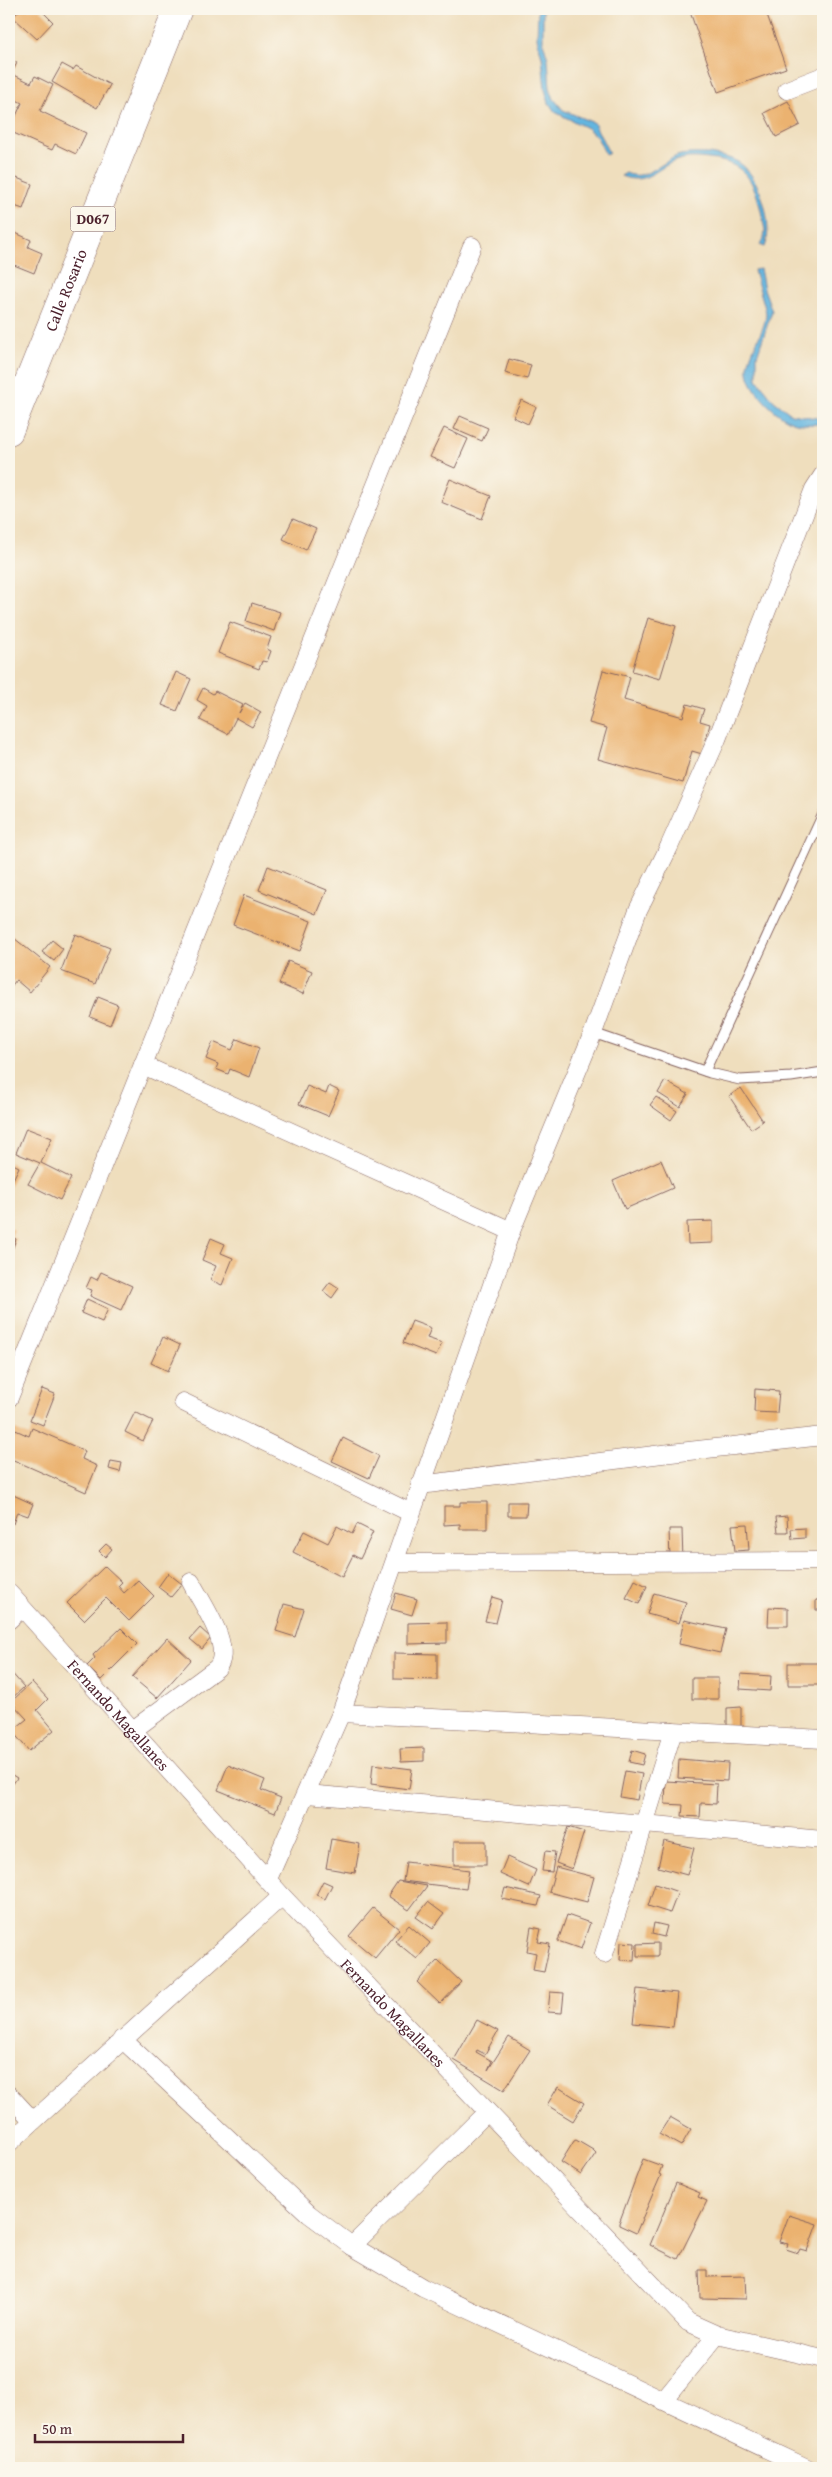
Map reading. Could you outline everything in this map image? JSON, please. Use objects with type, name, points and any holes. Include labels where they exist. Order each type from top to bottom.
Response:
[{"type":"main road","name":"Calle Rosario","points":[[9,431],[171,12]]},
{"type":"street","points":[[788,90],[823,76]]},
{"type":"street","points":[[9,1398],[472,246]]},
{"type":"street","points":[[268,1880],[342,1713],[395,1563],[420,1485],[511,1231],[593,1033],[638,910],[669,847],[717,739],[814,489],[823,475]]},
{"type":"street","points":[[143,1066],[511,1231]]},
{"type":"street","points":[[183,1402],[411,1513]]},
{"type":"street","points":[[420,1485],[652,1455],[823,1436]]},
{"type":"street","points":[[395,1563],[823,1561]]},
{"type":"street","points":[[134,1730],[217,1668],[222,1662],[223,1644],[191,1582]]},
{"type":"street","name":"Fernando Magallanes","points":[[9,1593],[15,1614],[134,1730],[282,1896],[688,2322],[717,2335],[823,2359]]},
{"type":"street","points":[[342,1713],[823,1739]]},
{"type":"street","points":[[604,1954],[673,1732]]},
{"type":"street","points":[[307,1794],[823,1840]]},
{"type":"street","points":[[9,2143],[282,1896]]},
{"type":"street","points":[[122,2039],[309,2214],[352,2246],[423,2288],[807,2468]]},
{"type":"street","points":[[9,2095],[33,2121]]},
{"type":"street","points":[[352,2246],[486,2112]]},
{"type":"street","points":[[664,2400],[717,2335]]},
{"type":"lane","points":[[706,1071],[822,814]]},
{"type":"lane","points":[[593,1033],[706,1071],[740,1080],[791,1078],[823,1072]]},
{"type":"water","points":[[538,9],[543,9],[543,42],[548,59],[550,88],[554,99],[563,110],[594,123],[609,153],[606,155],[597,137],[587,128],[555,112],[549,103],[545,90],[542,57],[537,38]]},
{"type":"water","points":[[709,154],[738,162],[746,168],[753,178],[759,189],[766,213],[768,226],[765,247],[760,245],[764,239],[765,230],[756,192],[751,182],[736,166],[706,159],[688,158],[666,165],[639,179],[621,176],[626,173],[639,175],[646,173],[681,155]]},
{"type":"water","points":[[760,269],[764,289],[772,311],[757,356],[757,379],[774,401],[791,414],[823,419],[823,424],[796,423],[782,416],[766,403],[750,379],[748,365],[766,314],[754,270]]},
{"type":"building","points":[[21,9],[40,9],[53,22],[37,39],[13,17]]},
{"type":"building","points":[[689,9],[765,9],[786,68],[718,92]]},
{"type":"building","points":[[9,59],[17,63],[9,78]]},
{"type":"building","points":[[62,64],[73,70],[76,66],[110,85],[97,108],[52,82]]},
{"type":"building","points":[[12,74],[31,83],[35,76],[53,85],[40,111],[86,133],[76,154],[55,144],[52,150],[9,131],[22,103],[9,96],[9,82]]},
{"type":"building","points":[[788,101],[800,125],[776,137],[764,113]]},
{"type":"building","points":[[9,175],[32,184],[23,209],[9,204]]},
{"type":"building","points":[[9,230],[31,240],[28,247],[42,253],[34,273],[9,263]]},
{"type":"building","points":[[509,359],[531,365],[527,379],[505,373]]},
{"type":"building","points":[[521,400],[536,407],[528,424],[513,417]]},
{"type":"building","points":[[460,416],[488,428],[482,441],[454,429]]},
{"type":"building","points":[[444,428],[468,439],[455,468],[430,457]]},
{"type":"building","points":[[450,479],[491,496],[482,519],[441,502]]},
{"type":"building","points":[[293,519],[316,529],[306,550],[283,539]]},
{"type":"building","points":[[252,603],[280,612],[274,631],[246,621]]},
{"type":"building","points":[[648,618],[676,626],[660,679],[632,671]]},
{"type":"building","points":[[230,622],[271,637],[267,649],[271,651],[267,662],[262,661],[259,669],[218,653]]},
{"type":"building","points":[[603,670],[630,677],[624,700],[683,717],[687,704],[704,709],[700,721],[710,724],[702,754],[692,751],[683,783],[598,759],[607,728],[589,723]]},
{"type":"building","points":[[176,672],[191,679],[177,711],[162,705]]},
{"type":"building","points":[[203,688],[213,694],[215,691],[243,705],[239,713],[245,703],[261,712],[252,727],[236,718],[228,734],[200,720],[207,706],[197,700]]},
{"type":"building","points":[[268,866],[327,890],[317,914],[259,890]]},
{"type":"building","points":[[244,895],[311,921],[300,951],[233,925]]},
{"type":"building","points":[[9,934],[50,967],[30,992],[16,980],[9,989]]},
{"type":"building","points":[[75,934],[110,948],[95,984],[61,971]]},
{"type":"building","points":[[52,940],[63,949],[54,961],[42,952]]},
{"type":"building","points":[[288,961],[312,971],[303,994],[279,984]]},
{"type":"building","points":[[98,997],[118,1005],[110,1025],[90,1017]]},
{"type":"building","points":[[237,1039],[259,1048],[249,1077],[230,1069],[228,1074],[216,1069],[218,1064],[206,1059],[213,1042],[232,1050]]},
{"type":"building","points":[[665,1081],[688,1094],[680,1107],[658,1093]]},
{"type":"building","points":[[307,1086],[326,1094],[329,1086],[339,1091],[328,1116],[299,1104]]},
{"type":"building","points":[[741,1088],[763,1121],[751,1129],[729,1096]]},
{"type":"building","points":[[656,1097],[677,1111],[671,1120],[650,1105]]},
{"type":"building","points":[[26,1128],[52,1138],[41,1163],[71,1178],[60,1200],[28,1184],[40,1163],[16,1153]]},
{"type":"building","points":[[661,1160],[673,1188],[625,1209],[613,1181]]},
{"type":"building","points":[[9,1162],[19,1167],[9,1188]]},
{"type":"building","points":[[713,1221],[713,1243],[688,1244],[687,1222]]},
{"type":"building","points":[[9,1227],[14,1230],[11,1237],[16,1239],[11,1253],[9,1252]]},
{"type":"building","points":[[211,1238],[225,1244],[221,1253],[233,1258],[222,1285],[210,1280],[216,1266],[202,1260]]},
{"type":"building","points":[[101,1272],[132,1286],[121,1310],[90,1296],[92,1290],[86,1288],[91,1277],[97,1280]]},
{"type":"building","points":[[330,1282],[339,1288],[332,1298],[323,1291]]},
{"type":"building","points":[[87,1299],[108,1309],[102,1322],[81,1313]]},
{"type":"building","points":[[412,1321],[431,1328],[427,1338],[442,1343],[436,1356],[403,1343]]},
{"type":"building","points":[[163,1337],[180,1345],[168,1371],[151,1363]]},
{"type":"building","points":[[42,1389],[55,1394],[43,1425],[30,1420]]},
{"type":"building","points":[[755,1389],[779,1391],[777,1413],[754,1412]]},
{"type":"building","points":[[135,1412],[153,1421],[143,1441],[125,1432]]},
{"type":"building","points":[[11,1428],[29,1436],[32,1428],[85,1451],[82,1459],[97,1466],[86,1492],[9,1458],[9,1434]]},
{"type":"building","points":[[343,1438],[379,1456],[369,1478],[332,1461]]},
{"type":"building","points":[[111,1461],[122,1463],[120,1472],[109,1469]]},
{"type":"building","points":[[9,1493],[33,1504],[28,1516],[17,1512],[13,1524],[9,1523]]},
{"type":"building","points":[[460,1502],[487,1502],[487,1529],[460,1529],[460,1524],[444,1525],[444,1506],[460,1506]]},
{"type":"building","points":[[508,1502],[527,1502],[526,1516],[508,1516]]},
{"type":"building","points":[[787,1516],[788,1532],[778,1532],[776,1517]]},
{"type":"building","points":[[357,1524],[373,1532],[360,1559],[353,1555],[342,1577],[293,1552],[304,1531],[328,1543],[337,1526],[352,1534]]},
{"type":"building","points":[[747,1524],[749,1550],[735,1551],[732,1525]]},
{"type":"building","points":[[805,1528],[805,1538],[792,1539],[791,1529]]},
{"type":"building","points":[[669,1529],[682,1529],[683,1562],[670,1562]]},
{"type":"building","points":[[106,1544],[112,1549],[105,1557],[99,1551]]},
{"type":"building","points":[[105,1566],[122,1582],[118,1586],[124,1593],[138,1580],[154,1596],[129,1621],[106,1598],[84,1620],[67,1603]]},
{"type":"building","points":[[168,1573],[182,1584],[171,1597],[158,1587]]},
{"type":"building","points":[[635,1580],[647,1586],[639,1604],[626,1598]]},
{"type":"building","points":[[396,1593],[417,1599],[412,1615],[391,1609]]},
{"type":"building","points":[[654,1593],[686,1602],[679,1623],[647,1614]]},
{"type":"building","points":[[492,1597],[502,1600],[496,1623],[485,1621]]},
{"type":"building","points":[[823,1599],[823,1610],[816,1610],[816,1600]]},
{"type":"building","points":[[284,1604],[304,1609],[295,1637],[276,1631]]},
{"type":"building","points":[[769,1607],[788,1608],[788,1626],[768,1626]]},
{"type":"building","points":[[684,1620],[726,1629],[720,1653],[679,1644]]},
{"type":"building","points":[[447,1622],[447,1643],[408,1644],[408,1623]]},
{"type":"building","points":[[121,1628],[137,1644],[101,1680],[87,1666],[95,1658],[93,1655]]},
{"type":"building","points":[[200,1628],[211,1638],[202,1649],[190,1639]]},
{"type":"building","points":[[167,1638],[191,1660],[157,1698],[132,1677]]},
{"type":"building","points":[[394,1653],[437,1654],[437,1680],[394,1679]]},
{"type":"building","points":[[788,1663],[823,1663],[823,1685],[788,1685]]},
{"type":"building","points":[[9,1670],[24,1687],[9,1701]]},
{"type":"building","points":[[741,1674],[771,1676],[770,1691],[740,1689]]},
{"type":"building","points":[[692,1678],[718,1678],[718,1699],[692,1699]]},
{"type":"building","points":[[32,1682],[48,1699],[37,1710],[54,1730],[29,1751],[12,1731],[27,1719],[11,1702]]},
{"type":"building","points":[[741,1707],[741,1727],[727,1727],[727,1708]]},
{"type":"building","points":[[424,1748],[424,1761],[401,1762],[400,1749]]},
{"type":"building","points":[[632,1750],[645,1754],[642,1765],[629,1762]]},
{"type":"building","points":[[679,1759],[728,1763],[727,1781],[678,1778]]},
{"type":"building","points":[[373,1764],[412,1769],[409,1789],[371,1784]]},
{"type":"building","points":[[228,1765],[265,1780],[261,1790],[281,1798],[275,1813],[218,1790]]},
{"type":"building","points":[[625,1771],[642,1774],[637,1800],[620,1797]]},
{"type":"building","points":[[9,1773],[17,1778],[10,1788],[9,1786]]},
{"type":"building","points":[[666,1781],[717,1784],[716,1804],[701,1803],[700,1817],[682,1816],[683,1805],[665,1804]]},
{"type":"building","points":[[568,1827],[584,1832],[572,1869],[556,1863]]},
{"type":"building","points":[[331,1839],[360,1844],[355,1873],[326,1868]]},
{"type":"building","points":[[454,1841],[486,1841],[486,1865],[454,1865]]},
{"type":"building","points":[[664,1841],[694,1848],[687,1875],[658,1867]]},
{"type":"building","points":[[545,1851],[555,1852],[552,1872],[542,1871]]},
{"type":"building","points":[[507,1857],[536,1870],[529,1887],[500,1874]]},
{"type":"building","points":[[406,1862],[469,1870],[466,1889],[403,1881]]},
{"type":"building","points":[[556,1867],[594,1877],[587,1902],[549,1892]]},
{"type":"building","points":[[323,1881],[332,1885],[325,1899],[316,1895]]},
{"type":"building","points":[[398,1881],[427,1886],[409,1910],[388,1896]]},
{"type":"building","points":[[655,1884],[678,1892],[670,1913],[648,1906]]},
{"type":"building","points":[[505,1888],[541,1896],[538,1906],[502,1899]]},
{"type":"building","points":[[428,1902],[444,1914],[433,1929],[416,1917]]},
{"type":"building","points":[[373,1908],[399,1929],[375,1958],[349,1936]]},
{"type":"building","points":[[567,1915],[590,1923],[581,1949],[558,1941]]},
{"type":"building","points":[[654,1923],[667,1926],[664,1937],[652,1934]]},
{"type":"building","points":[[409,1925],[430,1943],[417,1959],[395,1941]]},
{"type":"building","points":[[531,1927],[541,1929],[538,1942],[550,1944],[544,1972],[533,1970],[536,1953],[527,1951]]},
{"type":"building","points":[[621,1942],[635,1943],[634,1961],[620,1960]]},
{"type":"building","points":[[658,1943],[658,1956],[637,1956],[637,1944]]},
{"type":"building","points":[[438,1960],[461,1982],[440,2004],[417,1982]]},
{"type":"building","points":[[637,1989],[677,1993],[673,2027],[633,2023]]},
{"type":"building","points":[[550,1992],[564,1993],[562,2013],[548,2012]]},
{"type":"building","points":[[477,2020],[498,2031],[485,2054],[477,2050],[476,2052],[492,2061],[488,2070],[509,2037],[530,2050],[504,2090],[454,2060]]},
{"type":"building","points":[[558,2087],[584,2103],[573,2121],[547,2105]]},
{"type":"building","points":[[670,2117],[691,2129],[681,2146],[659,2134]]},
{"type":"building","points":[[576,2140],[596,2153],[581,2175],[561,2162]]},
{"type":"building","points":[[643,2159],[662,2166],[659,2174],[661,2175],[636,2233],[619,2225],[619,2223]]},
{"type":"building","points":[[676,2183],[700,2193],[698,2197],[707,2201],[678,2259],[650,2245]]},
{"type":"building","points":[[789,2215],[817,2224],[807,2251],[800,2249],[798,2253],[786,2249],[788,2244],[779,2242]]},
{"type":"building","points":[[699,2270],[707,2270],[707,2277],[745,2276],[746,2299],[700,2298]]}]
